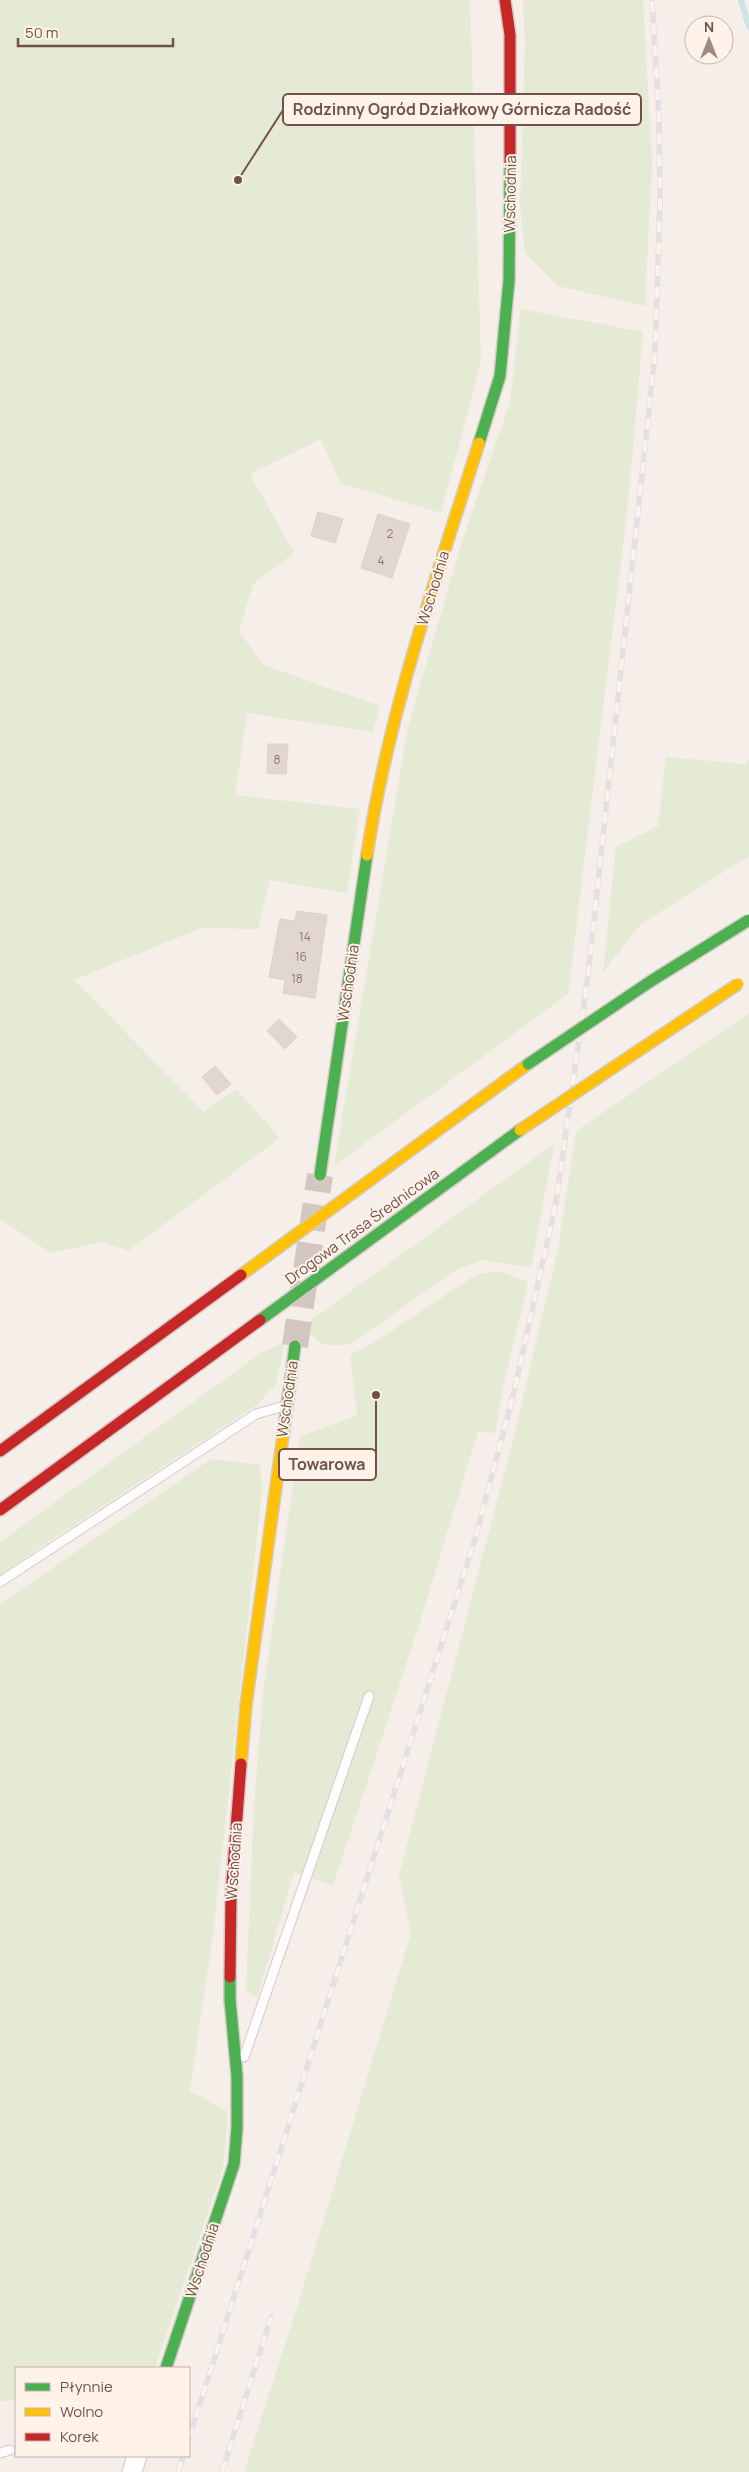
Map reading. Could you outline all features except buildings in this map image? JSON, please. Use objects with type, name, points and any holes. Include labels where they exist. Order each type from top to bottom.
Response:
[{"type":"street","name":"Wschodnia","points":[[320,1175],[371,830],[388,743],[408,667],[500,376],[509,280],[510,35],[505,0]]},
{"type":"street","points":[[0,1451],[528,1064],[651,981],[749,920]]},
{"type":"street","name":"Drogowa Trasa Średnicowa","points":[[0,1510],[520,1130],[749,977]]},
{"type":"street","name":"Wschodnia","points":[[166,2367],[234,2164],[237,2128],[237,2076],[230,2000],[231,1895],[246,1705],[295,1346]]},
{"type":"street","points":[[132,2472],[137,2457]]},
{"type":"lane","points":[[0,1582],[256,1414],[271,1408],[286,1406]]},
{"type":"lane","points":[[237,2076],[369,1696]]},
{"type":"lane","points":[[0,2453],[10,2450]]},
{"type":"green space","points":[[0,0],[470,0],[481,361],[441,513],[340,483],[321,439],[250,474],[294,553],[253,584],[239,631],[263,665],[380,706],[373,732],[247,713],[235,795],[360,809],[347,893],[270,880],[258,929],[201,928],[74,980],[204,1112],[236,1089],[280,1138],[128,1251],[101,1242],[51,1253],[0,1219]]},
{"type":"green space","points":[[523,0],[643,0],[652,162],[645,306],[558,286],[525,253],[520,207],[525,43]]},
{"type":"green space","points":[[521,309],[643,332],[628,504],[568,994],[334,1166],[408,727],[460,548],[510,402]]},
{"type":"green space","points":[[666,757],[745,764],[749,759],[749,856],[641,924],[603,972],[616,847],[658,826]]},
{"type":"green space","points":[[749,1013],[749,2472],[244,2472],[300,2298],[411,1933],[399,1875],[514,1436],[558,1249],[576,1131]]},
{"type":"green space","points":[[554,1144],[531,1268],[482,1260],[457,1269],[351,1344],[332,1346],[322,1343],[313,1337],[309,1331],[311,1320]]},
{"type":"green space","points":[[498,1271],[528,1282],[502,1392],[495,1433],[478,1431],[421,1619],[333,1886],[294,1872],[257,1998],[246,1990],[254,1805],[263,1694],[300,1436],[357,1416],[350,1355],[375,1342],[477,1274]]},
{"type":"green space","points":[[285,1342],[276,1384],[257,1405],[40,1547],[0,1576],[0,1542],[261,1353]]},
{"type":"green space","points":[[211,1459],[260,1465],[262,1491],[213,1934],[190,2091],[228,2112],[223,2168],[155,2367],[15,2367],[15,2399],[0,2402],[0,1604]]},
{"type":"waterway","points":[[741,0],[749,27]]},
{"type":"tunnel","points":[[295,1346],[320,1175]]},
{"type":"railway","points":[[190,2435],[475,1539],[513,1396],[556,1202],[588,976],[655,354],[660,202],[659,118],[652,0]]},
{"type":"railway","points":[[222,2472],[271,2317]]},
{"type":"railway","points":[[178,2472],[183,2457]]},
{"type":"traffic: fast","points":[[479,443],[500,376],[509,280],[510,164]]},
{"type":"traffic: fast","points":[[320,1175],[367,855]]},
{"type":"traffic: fast","points":[[528,1064],[651,981],[749,920]]},
{"type":"traffic: fast","points":[[260,1320],[520,1130]]},
{"type":"traffic: fast","points":[[284,1428],[295,1346]]},
{"type":"traffic: fast","points":[[166,2367],[234,2164],[237,2128],[237,2076],[230,2000],[230,1977]]},
{"type":"traffic: slow","points":[[367,855],[376,802],[400,699],[430,596],[479,443]]},
{"type":"traffic: slow","points":[[520,1130],[738,984]]},
{"type":"traffic: slow","points":[[241,1275],[528,1064]]},
{"type":"traffic: slow","points":[[241,1764],[246,1705],[284,1428]]},
{"type":"traffic: jam","points":[[505,0],[510,35],[510,164]]},
{"type":"traffic: jam","points":[[0,1451],[241,1275]]},
{"type":"traffic: jam","points":[[0,1510],[260,1320]]},
{"type":"traffic: jam","points":[[230,1977],[231,1895],[241,1764]]},
{"type":"place","name":"Rodzinny Ogród Działkowy Górnicza Radość","points":[[238,180]]},
{"type":"place","name":"Towarowa","points":[[376,1395]]}]
